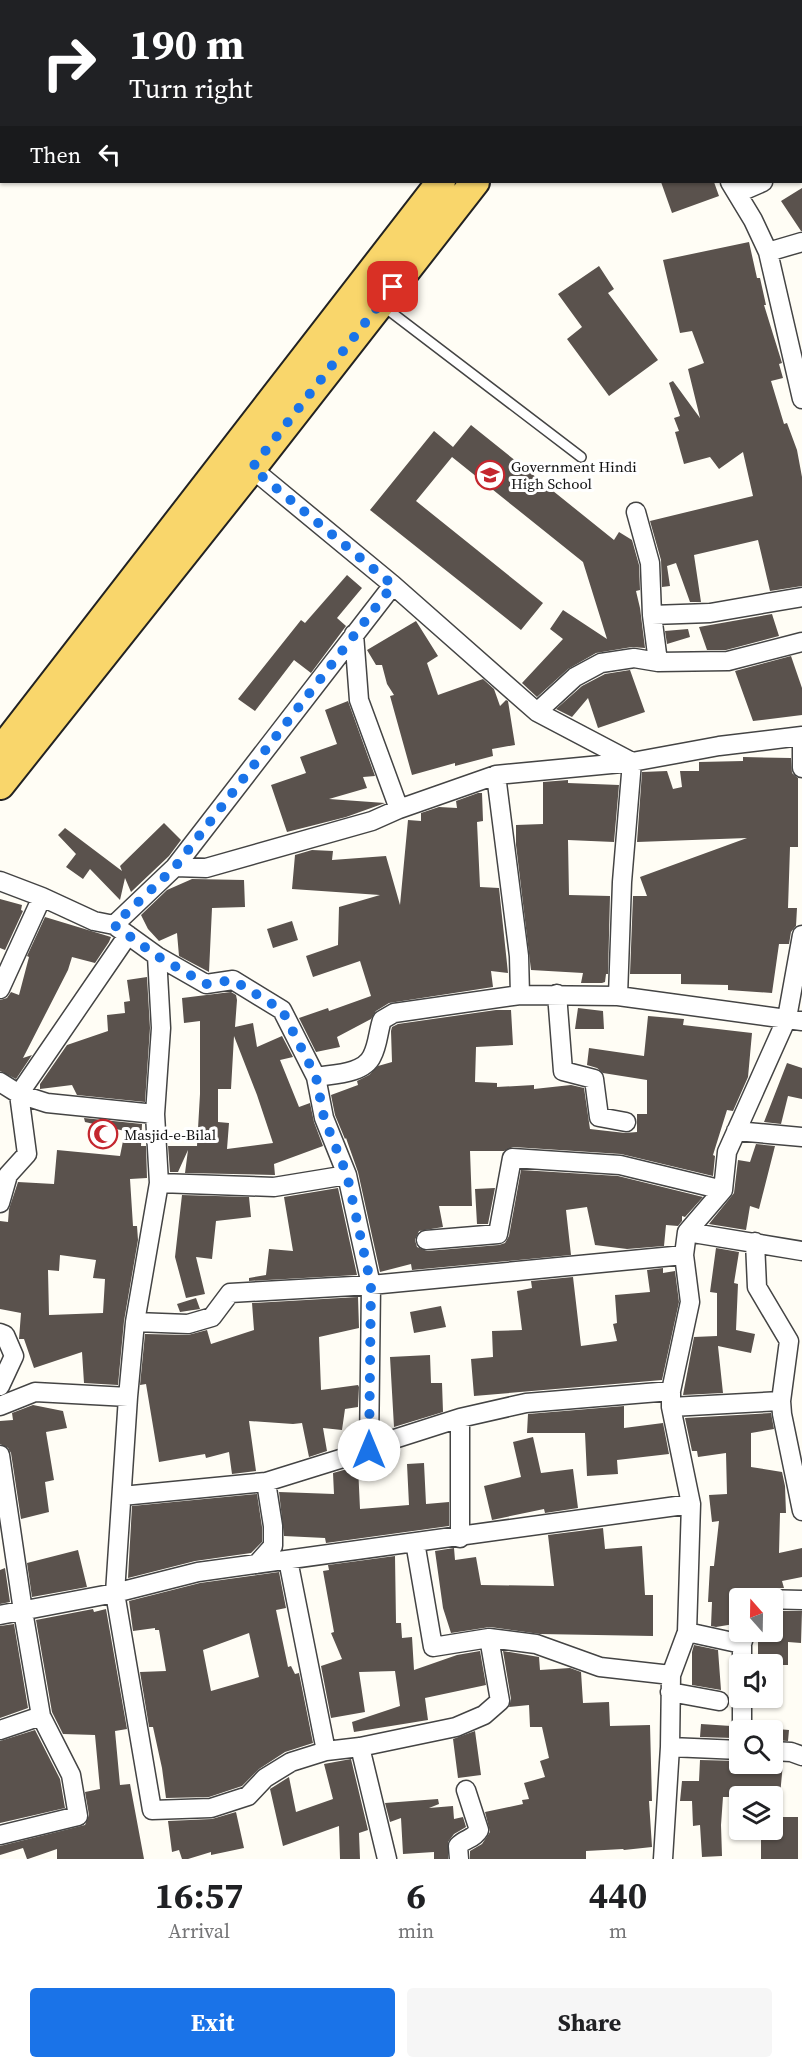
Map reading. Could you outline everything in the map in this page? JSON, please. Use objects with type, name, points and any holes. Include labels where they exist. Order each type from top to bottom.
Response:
[{"type":"main road","points":[[0,785],[241,460],[440,183]]},
{"type":"main road","points":[[0,752],[241,460],[380,304],[474,183]]},
{"type":"street","points":[[757,183],[734,187],[768,252],[802,399]]},
{"type":"street","points":[[768,252],[802,242]]},
{"type":"street","points":[[241,460],[393,585],[537,712],[632,762]]},
{"type":"street","points":[[636,512],[650,563],[652,615],[658,662]]},
{"type":"street","points":[[0,1203],[8,1174],[27,1154],[19,1094],[121,930],[175,867],[393,585]]},
{"type":"street","points":[[652,615],[710,614],[802,597]]},
{"type":"street","points":[[354,634],[359,700],[399,809]]},
{"type":"street","points":[[537,712],[576,676],[602,663],[634,658],[658,662],[728,661],[802,642]]},
{"type":"street","points":[[175,867],[206,868],[372,821],[399,809],[496,775],[632,762],[719,746],[802,736],[802,768]]},
{"type":"street","points":[[618,996],[622,882],[632,762]]},
{"type":"street","points":[[496,775],[518,945],[520,995]]},
{"type":"street","points":[[0,881],[121,930],[157,956],[206,984],[233,980],[282,1010],[316,1077],[324,1118],[347,1175],[371,1285],[369,1450]]},
{"type":"street","points":[[0,989],[42,897]]},
{"type":"street","points":[[663,1859],[670,1747],[671,1683],[687,1632],[691,1504],[671,1399],[690,1302],[684,1255],[687,1232],[723,1190],[727,1152],[795,1020],[802,935]]},
{"type":"street","points":[[157,956],[161,1028],[155,1114],[159,1184],[135,1322],[114,1593],[152,1810],[212,1808],[248,1796],[265,1778],[291,1762],[326,1751],[360,1747],[456,1727],[484,1715],[500,1701],[489,1638]]},
{"type":"street","points":[[557,994],[563,1071],[594,1079],[599,1117],[626,1122]]},
{"type":"street","points":[[316,1077],[365,1065],[372,1058],[382,1020],[394,1013],[520,995],[618,996],[795,1020]]},
{"type":"street","points":[[0,1082],[19,1094],[47,1103],[155,1114]]},
{"type":"street","points":[[736,1131],[802,1137]]},
{"type":"street","points":[[426,1240],[498,1234],[512,1158],[620,1166],[723,1190]]},
{"type":"street","points":[[159,1184],[274,1187],[347,1175]]},
{"type":"street","points":[[687,1232],[802,1251]]},
{"type":"street","points":[[755,1242],[758,1287],[789,1341],[781,1401],[802,1511]]},
{"type":"street","points":[[135,1322],[188,1324],[212,1317],[230,1293],[371,1285],[684,1255]]},
{"type":"street","points":[[0,1333],[5,1335],[14,1356],[0,1386]]},
{"type":"street","points":[[0,1406],[35,1392],[128,1397]]},
{"type":"street","points":[[122,1496],[266,1482],[369,1450],[388,1441],[460,1418],[526,1402],[671,1399],[781,1401]]},
{"type":"street","points":[[460,1418],[460,1538]]},
{"type":"street","points":[[0,1455],[41,1716],[71,1775],[78,1816],[0,1835]]},
{"type":"street","points":[[257,1564],[273,1546],[273,1526],[266,1482]]},
{"type":"street","points":[[0,1615],[114,1593],[198,1572],[415,1542],[460,1538],[691,1504]]},
{"type":"street","points":[[415,1542],[434,1647],[489,1638],[536,1644],[600,1667],[671,1683],[719,1701]]},
{"type":"street","points":[[288,1560],[326,1751]]},
{"type":"street","points":[[783,1600],[802,1600]]},
{"type":"street","points":[[687,1632],[729,1636]]},
{"type":"street","points":[[0,1730],[41,1716]]},
{"type":"street","points":[[360,1747],[387,1859]]},
{"type":"street","points":[[670,1747],[729,1750]]},
{"type":"street","points":[[783,1752],[802,1756]]},
{"type":"street","points":[[459,1859],[458,1846],[461,1842],[475,1837],[479,1830],[466,1790]]},
{"type":"lane","points":[[380,304],[581,457]]},
{"type":"building","points":[[661,183],[714,183],[719,196],[672,213]]},
{"type":"building","points":[[802,188],[802,231],[801,231],[781,201]]},
{"type":"building","points":[[749,242],[757,278],[760,278],[766,305],[764,305],[782,363],[779,364],[783,378],[771,381],[784,424],[787,423],[797,450],[802,477],[802,586],[770,591],[758,540],[694,555],[701,602],[690,602],[676,563],[667,566],[670,586],[662,587],[661,560],[650,521],[753,496],[743,452],[719,469],[710,457],[684,464],[675,432],[679,431],[674,418],[680,416],[669,383],[673,381],[700,418],[688,369],[704,363],[692,331],[680,333],[663,260]]},
{"type":"building","points":[[599,266],[614,289],[608,293],[658,360],[609,396],[567,339],[582,327],[558,294]]},
{"type":"building","points":[[471,425],[614,540],[619,532],[632,540],[639,565],[640,590],[636,591],[645,648],[632,647],[596,653],[568,669],[537,697],[522,683],[563,639],[550,629],[563,610],[607,639],[583,562],[452,457],[416,501],[543,603],[521,630],[370,510],[434,431],[453,447]]},
{"type":"building","points":[[347,575],[362,588],[337,618],[346,626],[311,673],[294,660],[255,711],[238,699],[301,620],[305,623]]},
{"type":"building","points":[[772,614],[779,636],[726,650],[707,650],[699,627]]},
{"type":"building","points":[[416,621],[438,656],[427,663],[438,695],[483,679],[494,689],[500,706],[506,700],[508,701],[515,745],[492,749],[493,756],[455,766],[455,763],[412,775],[390,696],[394,695],[387,684],[382,665],[376,665],[367,650]]},
{"type":"building","points":[[688,629],[690,637],[667,644],[665,631]]},
{"type":"building","points":[[791,656],[802,688],[802,715],[753,721],[735,671]]},
{"type":"building","points":[[630,670],[645,712],[598,728],[588,698],[572,717],[556,709],[582,686],[605,674]]},
{"type":"building","points":[[348,701],[375,776],[363,777],[367,788],[329,799],[385,803],[346,817],[287,832],[271,785],[306,773],[300,757],[337,744],[325,710]]},
{"type":"building","points":[[743,757],[791,758],[792,773],[798,778],[798,847],[790,847],[788,908],[797,908],[796,926],[791,932],[789,944],[779,944],[772,993],[728,990],[728,985],[681,984],[681,974],[630,974],[633,896],[647,896],[640,877],[747,838],[637,842],[642,772],[667,771],[673,789],[682,787],[680,771],[699,771],[699,762],[743,761]]},
{"type":"building","points":[[568,780],[568,783],[619,785],[614,842],[568,840],[569,895],[610,896],[608,974],[606,974],[605,982],[602,983],[581,983],[583,973],[531,970],[516,845],[516,825],[543,824],[543,782]]},
{"type":"building","points":[[482,793],[483,821],[477,822],[480,887],[499,888],[508,973],[491,971],[493,987],[389,1003],[376,1011],[371,1019],[337,1037],[340,1047],[316,1052],[299,1018],[328,1008],[329,1011],[371,996],[360,961],[313,977],[306,956],[338,945],[339,907],[380,895],[292,889],[295,855],[312,850],[333,851],[332,860],[386,856],[400,905],[408,820],[421,821],[421,813],[439,807],[457,808],[456,801]]},
{"type":"building","points":[[164,823],[181,840],[169,856],[131,892],[125,878],[120,900],[90,869],[83,879],[66,867],[76,854],[58,835],[65,828],[122,871],[120,866]]},
{"type":"building","points":[[192,879],[244,880],[245,907],[212,908],[209,972],[179,956],[177,933],[159,941],[148,929],[141,915],[167,890]]},
{"type":"building","points":[[0,899],[22,905],[21,910],[23,911],[5,950],[0,948]]},
{"type":"building","points":[[45,917],[111,937],[95,963],[72,957],[68,970],[23,1058],[32,1055],[16,1079],[0,1071],[0,1000],[7,998],[11,992],[19,995],[29,957],[27,956]]},
{"type":"building","points":[[292,921],[298,940],[273,948],[267,929]]},
{"type":"building","points":[[147,977],[150,1028],[145,1102],[77,1095],[72,1085],[40,1089],[40,1084],[67,1045],[108,1031],[107,1015],[125,1013],[124,1002],[130,1001],[127,980]]},
{"type":"building","points":[[231,992],[236,995],[237,1000],[235,1027],[253,1023],[257,1047],[282,1036],[293,1057],[280,1060],[299,1107],[310,1103],[323,1146],[274,1164],[275,1175],[185,1173],[188,1150],[178,1172],[170,1172],[168,1146],[197,1146],[200,1021],[184,1023],[182,998]],"holes":[[[234,1036],[273,1143],[227,1149],[229,1123],[218,1122],[218,1089],[231,1089]]]},
{"type":"building","points":[[578,1008],[603,1011],[604,1029],[575,1029]]},
{"type":"building","points":[[496,1010],[511,1010],[513,1045],[476,1047],[475,1082],[497,1083],[497,1087],[534,1085],[534,1089],[571,1085],[584,1088],[590,1129],[637,1132],[637,1114],[647,1114],[647,1080],[603,1073],[587,1065],[589,1048],[644,1056],[648,1016],[684,1019],[683,1025],[752,1033],[748,1077],[733,1111],[727,1110],[713,1155],[715,1156],[713,1176],[621,1154],[513,1147],[504,1151],[470,1151],[472,1206],[439,1206],[443,1227],[419,1231],[415,1240],[417,1247],[427,1251],[505,1243],[509,1236],[521,1170],[618,1176],[703,1197],[685,1217],[682,1216],[682,1221],[678,1226],[666,1225],[664,1246],[627,1249],[595,1245],[587,1207],[566,1210],[571,1255],[412,1270],[411,1264],[380,1272],[358,1172],[335,1115],[331,1095],[358,1085],[357,1081],[369,1075],[378,1066],[392,1062],[392,1027],[398,1024]]},
{"type":"building","points":[[787,1063],[802,1068],[802,1099],[788,1096],[781,1124],[764,1122]]},
{"type":"building","points":[[84,1118],[142,1124],[141,1146],[146,1146],[147,1178],[130,1179],[133,1226],[137,1226],[138,1240],[124,1321],[118,1385],[84,1383],[82,1352],[34,1368],[24,1339],[19,1339],[21,1313],[0,1309],[0,1221],[8,1222],[9,1209],[18,1182],[54,1184],[57,1150],[120,1156],[125,1131],[85,1122]],"holes":[[[60,1255],[96,1260],[93,1278],[105,1279],[103,1313],[49,1315],[48,1270],[59,1271]]]},
{"type":"building","points":[[756,1144],[775,1146],[759,1209],[750,1206],[746,1230],[709,1224],[734,1193],[738,1160],[750,1162]]},
{"type":"building","points":[[338,1188],[357,1275],[249,1281],[249,1278],[266,1275],[269,1249],[293,1251],[284,1197]]},
{"type":"building","points":[[495,1188],[488,1224],[477,1224],[475,1189]]},
{"type":"building","points":[[182,1195],[249,1197],[251,1217],[216,1221],[212,1259],[196,1257],[205,1294],[186,1298],[175,1257]]},
{"type":"building","points":[[716,1248],[739,1252],[734,1283],[738,1284],[736,1330],[755,1334],[751,1353],[718,1346],[723,1393],[683,1395],[694,1337],[717,1336],[717,1293],[710,1292]]},
{"type":"building","points":[[663,1268],[663,1273],[675,1271],[679,1302],[662,1380],[474,1396],[471,1359],[493,1357],[492,1331],[522,1330],[517,1291],[532,1288],[531,1281],[573,1277],[581,1346],[617,1341],[613,1324],[617,1323],[615,1295],[650,1292],[647,1270]]},
{"type":"building","points":[[358,1297],[359,1328],[319,1337],[321,1390],[358,1385],[359,1387],[358,1407],[345,1409],[342,1430],[323,1428],[327,1451],[309,1457],[302,1423],[249,1421],[256,1471],[232,1474],[229,1452],[206,1458],[205,1454],[159,1462],[146,1384],[140,1385],[145,1334],[188,1335],[207,1330],[211,1344],[254,1330],[252,1303]]},
{"type":"building","points":[[196,1298],[200,1309],[180,1312],[177,1304]]},
{"type":"building","points":[[441,1306],[446,1327],[414,1333],[410,1312]]},
{"type":"building","points":[[430,1355],[431,1383],[442,1383],[443,1412],[394,1427],[390,1357]]},
{"type":"building","points":[[33,1405],[63,1411],[67,1428],[46,1432],[54,1480],[45,1482],[49,1512],[21,1519],[11,1453],[8,1448],[0,1444],[0,1421],[13,1420],[12,1413]]},
{"type":"building","points":[[624,1406],[624,1428],[663,1423],[669,1454],[617,1460],[618,1474],[587,1476],[585,1433],[527,1433],[528,1414]]},
{"type":"building","points":[[771,1413],[774,1429],[751,1433],[751,1467],[782,1472],[786,1513],[780,1513],[779,1553],[802,1548],[802,1577],[782,1581],[784,1588],[729,1588],[729,1625],[711,1626],[712,1602],[708,1602],[710,1566],[714,1566],[719,1521],[712,1522],[709,1495],[727,1494],[726,1453],[698,1457],[697,1451],[692,1451],[685,1418]]},
{"type":"building","points":[[533,1437],[541,1473],[573,1469],[578,1508],[545,1513],[544,1509],[492,1520],[484,1486],[521,1477],[513,1442]]},
{"type":"building","points":[[424,1463],[426,1504],[449,1502],[449,1526],[326,1543],[325,1538],[284,1536],[279,1492],[334,1494],[333,1473],[358,1466],[360,1509],[409,1505],[407,1464]]},
{"type":"building","points":[[257,1494],[262,1542],[251,1553],[195,1561],[128,1578],[132,1506]]},
{"type":"building","points":[[603,1528],[605,1549],[642,1546],[645,1595],[653,1595],[653,1636],[540,1634],[490,1627],[451,1633],[443,1608],[435,1551],[454,1548],[455,1560],[476,1557],[481,1585],[554,1586],[548,1535]]},
{"type":"building","points":[[78,1550],[87,1587],[32,1597],[27,1563]]},
{"type":"building","points":[[395,1556],[396,1623],[401,1623],[402,1638],[412,1637],[414,1670],[457,1655],[480,1651],[486,1685],[425,1698],[428,1720],[354,1732],[352,1722],[400,1706],[395,1671],[359,1672],[365,1712],[331,1718],[321,1666],[342,1659],[331,1633],[334,1632],[323,1571],[329,1570],[328,1565]]},
{"type":"building","points":[[5,1568],[10,1602],[0,1604],[0,1570]]},
{"type":"building","points":[[279,1572],[286,1608],[276,1610],[288,1667],[291,1666],[295,1674],[299,1673],[313,1743],[285,1752],[259,1769],[242,1786],[209,1797],[166,1798],[153,1727],[149,1727],[140,1672],[166,1671],[159,1630],[155,1628],[133,1631],[129,1601],[200,1583]],"holes":[[[249,1633],[259,1677],[211,1691],[203,1650]]]},
{"type":"building","points":[[93,1609],[94,1612],[106,1609],[127,1729],[115,1731],[120,1785],[130,1784],[144,1859],[57,1859],[57,1849],[27,1859],[23,1848],[0,1855],[0,1846],[85,1825],[89,1815],[85,1792],[100,1789],[95,1735],[63,1734],[52,1712],[36,1620]]},
{"type":"building","points":[[783,1611],[802,1611],[801,1643],[788,1642],[788,1665],[783,1665],[783,1654],[758,1654],[758,1642],[783,1642]]},
{"type":"building","points":[[14,1624],[28,1708],[0,1718],[0,1626]]},
{"type":"building","points":[[694,1645],[718,1650],[721,1690],[692,1685]]},
{"type":"building","points":[[503,1651],[539,1657],[540,1670],[570,1668],[581,1672],[583,1703],[609,1702],[610,1726],[650,1725],[652,1801],[649,1801],[652,1847],[586,1851],[586,1859],[470,1859],[470,1851],[482,1844],[490,1832],[485,1812],[523,1804],[522,1800],[529,1799],[524,1783],[545,1777],[540,1761],[549,1758],[542,1727],[530,1727],[529,1705],[509,1707],[511,1699]]},
{"type":"building","points":[[701,1724],[729,1726],[729,1738],[700,1737]]},
{"type":"building","points":[[35,1730],[60,1779],[65,1808],[0,1823],[0,1741]]},
{"type":"building","points":[[783,1730],[789,1730],[788,1741],[783,1741]]},
{"type":"building","points":[[475,1731],[481,1775],[458,1778],[453,1739]]},
{"type":"building","points":[[351,1759],[368,1830],[359,1833],[360,1859],[340,1859],[339,1826],[283,1846],[270,1789],[289,1777],[296,1812],[333,1799],[324,1764]]},
{"type":"building","points":[[700,1760],[729,1761],[729,1774],[782,1774],[781,1786],[729,1786],[729,1797],[723,1797],[722,1856],[702,1857],[700,1825],[693,1826],[692,1801],[680,1801],[682,1781],[699,1781]]},
{"type":"building","points":[[438,1799],[439,1804],[429,1808],[453,1806],[454,1819],[463,1817],[466,1827],[454,1834],[448,1842],[448,1859],[434,1859],[434,1852],[403,1854],[401,1818],[390,1822],[385,1803]]},
{"type":"building","points":[[236,1812],[244,1848],[211,1855],[211,1852],[188,1859],[182,1859],[179,1850],[172,1852],[168,1821],[212,1819]]},
{"type":"building","points":[[783,1817],[798,1817],[798,1859],[761,1859],[761,1840],[783,1840]]},
{"type":"place","name":"Government Hindi High School","points":[[490,475]]},
{"type":"place","name":"Masjid-e-Bilal","points":[[103,1134]]},
{"type":"route","points":[[369,1450],[371,1285],[347,1175],[324,1118],[316,1077],[282,1010],[233,980],[206,984],[157,956],[114,925],[175,867],[393,585],[252,468],[393,287]]}]
